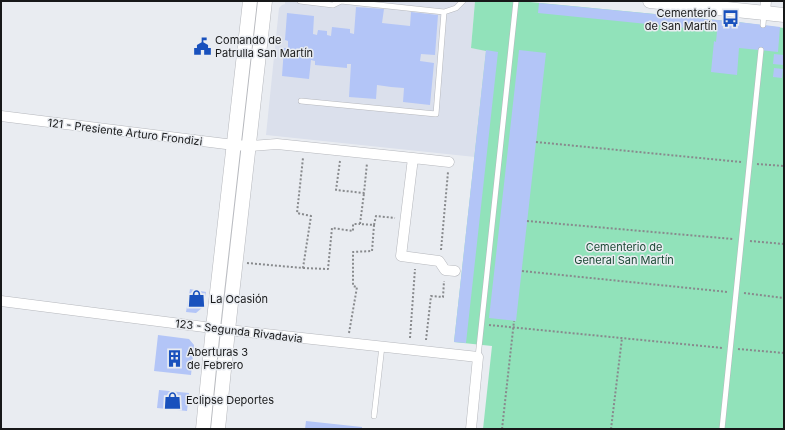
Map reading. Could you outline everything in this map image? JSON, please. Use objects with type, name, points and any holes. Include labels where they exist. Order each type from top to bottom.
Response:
[{"type":"main road","points":[[203,429],[250,1]]},
{"type":"main road","points":[[218,429],[265,1]]},
{"type":"main road","points":[[650,1],[784,15]]},
{"type":"street","name":"121 - Presiente Arturo Frondizi","points":[[1,116],[234,145],[249,146],[276,144],[449,162]]},
{"type":"street","points":[[413,158],[401,256],[439,261],[450,271]]},
{"type":"street","name":"123 - Segunda Rivadavia","points":[[1,301],[228,330],[478,357]]},
{"type":"street","points":[[471,429],[478,357]]},
{"type":"lane","points":[[300,1],[341,2],[444,12],[456,8],[463,1]]},
{"type":"lane","points":[[478,357],[516,1]]},
{"type":"lane","points":[[301,101],[436,114],[444,12]]},
{"type":"lane","points":[[722,429],[761,50]]},
{"type":"lane","points":[[374,416],[382,346]]},
{"type":"path","points":[[536,142],[784,166]]},
{"type":"path","points":[[303,268],[311,216],[297,213],[305,147]]},
{"type":"path","points":[[342,151],[336,190],[364,193]]},
{"type":"path","points":[[360,224],[368,154]]},
{"type":"path","points":[[439,261],[449,162]]},
{"type":"path","points":[[348,343],[349,327],[357,287],[352,286],[353,252],[372,251],[376,216],[406,219]]},
{"type":"path","points":[[528,221],[784,244]]},
{"type":"path","points":[[247,263],[328,269],[332,228],[353,231],[353,224],[374,225]]},
{"type":"path","points":[[410,350],[416,258]]},
{"type":"path","points":[[425,351],[431,296],[443,297],[450,271]]},
{"type":"path","points":[[522,271],[784,298]]},
{"type":"path","points":[[502,429],[514,321]]},
{"type":"path","points":[[482,324],[784,353]]},
{"type":"path","points":[[611,429],[622,338]]},
{"type":"shaded area","points":[[285,1],[475,1],[471,48],[486,50],[475,157],[266,135],[279,8],[285,4]]},
{"type":"green space","name":"Cementerio de General San Martín","points":[[475,1],[530,2],[738,22],[784,28],[784,429],[483,429],[492,346],[454,342],[486,51],[471,48]]},
{"type":"building","points":[[539,3],[780,27],[778,52],[739,48],[737,75],[711,72],[714,41],[716,42],[717,31],[538,13]]},
{"type":"building","points":[[356,7],[384,9],[382,23],[410,26],[411,12],[438,15],[435,55],[421,54],[420,61],[434,63],[430,105],[403,102],[404,88],[377,85],[376,99],[349,97],[351,64],[347,64],[347,68],[315,65],[315,61],[311,60],[309,79],[282,76],[284,48],[288,48],[288,41],[285,40],[287,13],[314,16],[313,34],[317,35],[318,30],[327,31],[327,35],[331,36],[332,27],[350,29],[350,33],[354,34]]},
{"type":"building","points":[[486,50],[498,52],[466,343],[454,342]]},
{"type":"building","points":[[519,50],[546,53],[516,321],[489,318]]},
{"type":"building","points":[[774,54],[784,55],[784,65],[773,64]]},
{"type":"building","points":[[774,68],[783,69],[782,78],[773,77]]},
{"type":"building","name":"La Ocasión","points":[[190,289],[206,292],[203,307],[196,313],[186,312]]},
{"type":"building","name":"Aberturas 3 de Febrero","points":[[158,335],[189,339],[194,345],[191,375],[154,371]]},
{"type":"building","points":[[159,390],[189,393],[187,411],[157,408]]},
{"type":"building","points":[[306,421],[362,427],[362,429],[305,429]]},
{"type":"place","name":"Cementerio de San Martín","points":[[730,19]]},
{"type":"place","name":"Comando de Patrulla San Martín","points":[[202,46]]},
{"type":"place","name":"La Ocasión","points":[[197,299]]},
{"type":"place","name":"Aberturas 3 de Febrero","points":[[174,358]]},
{"type":"place","name":"Eclipse Deportes","points":[[173,400]]}]
